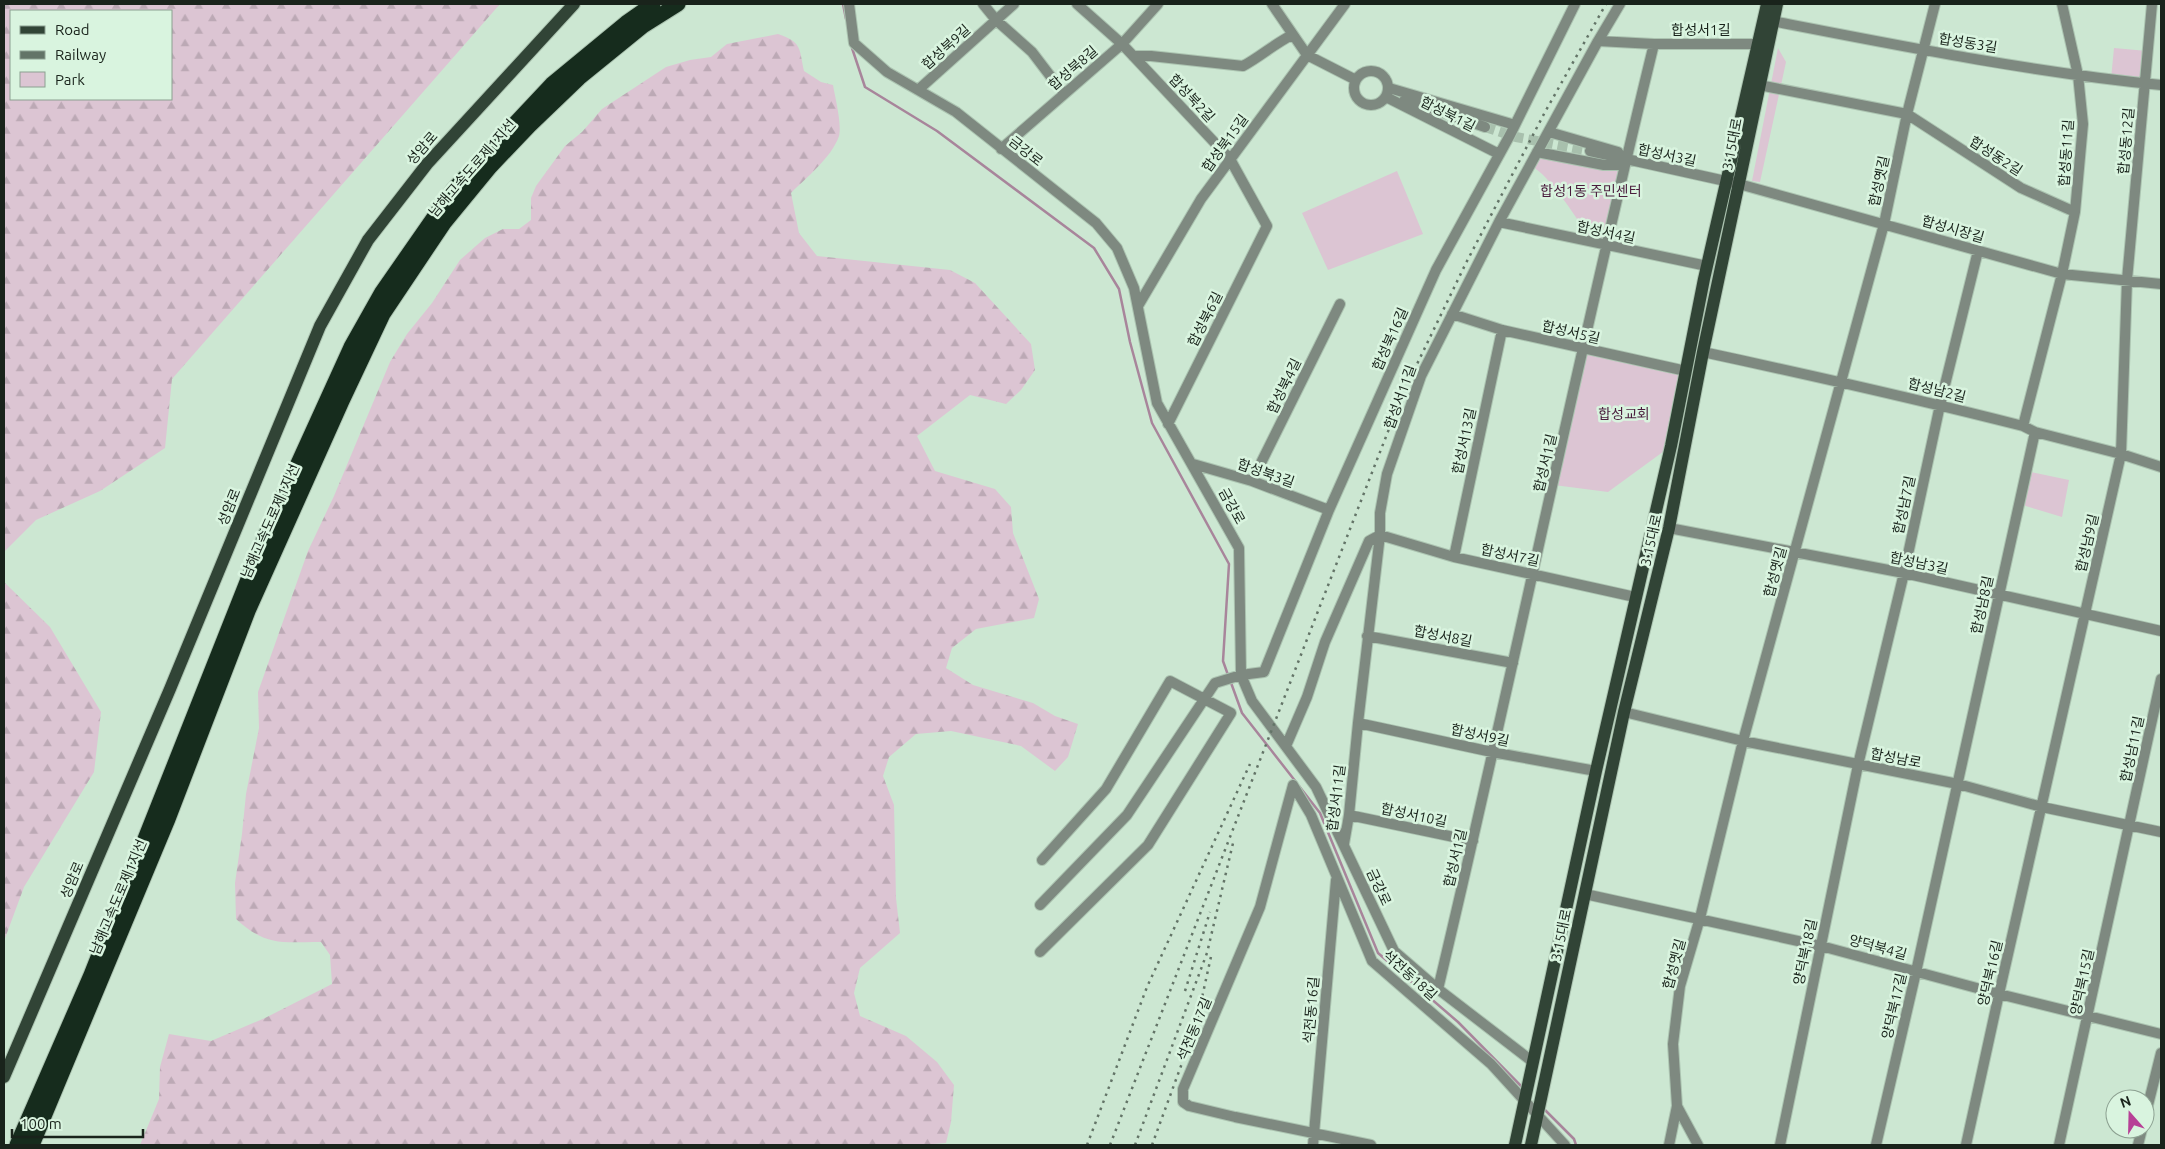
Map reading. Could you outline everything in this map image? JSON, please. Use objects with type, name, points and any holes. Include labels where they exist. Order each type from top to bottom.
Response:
[{"type":"highway","name":"남해고속도로제1지선","points":[[17,1145],[91,975],[266,534],[350,347],[382,292],[453,190],[552,84],[626,23],[653,4]]},
{"type":"highway","name":"남해고속도로제1지선","points":[[32,1145],[168,819],[248,611],[383,314],[444,223],[490,167],[579,78],[644,26],[678,4]]},
{"type":"main road","name":"성암로","points":[[4,1078],[170,689],[320,326],[368,240],[426,164],[574,4]]},
{"type":"main road","name":"3·15대로","points":[[1526,1100],[1596,771],[1671,446],[1707,266],[1767,4]]},
{"type":"main road","name":"3·15대로","points":[[1538,1114],[1624,712],[1669,528],[1703,352],[1777,4]]},
{"type":"main road","points":[[1515,1145],[1526,1100]]},
{"type":"main road","points":[[1531,1145],[1538,1114]]},
{"type":"street","name":"금강로","points":[[849,4],[854,43],[887,72],[956,112],[1096,222],[1117,248],[1134,288],[1157,403],[1240,548],[1240,675],[1252,701],[1316,787],[1394,951],[1532,1067]]},
{"type":"street","points":[[983,4],[996,20],[1032,52],[1064,94]]},
{"type":"street","name":"합성북9길","points":[[918,90],[1014,4]]},
{"type":"street","name":"합성북2길","points":[[1077,4],[1122,44],[1230,159],[1267,226]]},
{"type":"street","name":"합성북8길","points":[[1001,149],[1122,44],[1158,4]]},
{"type":"street","points":[[1272,4],[1307,54],[1356,80]]},
{"type":"street","name":"합성북15길","points":[[1138,306],[1201,199],[1345,4]]},
{"type":"street","name":"합성북16길","points":[[1240,675],[1264,672],[1329,510],[1436,270],[1515,125],[1575,4]]},
{"type":"street","name":"합성서11길","points":[[1344,844],[1349,815],[1367,636],[1380,535],[1380,513],[1387,474],[1421,376],[1499,222],[1620,4]]},
{"type":"street","name":"합성옛길","points":[[1698,1145],[1677,1106],[1673,1044],[1680,986],[1700,918],[1743,741],[1884,224],[1906,114],[1934,4]]},
{"type":"street","name":"합성동11길","points":[[2062,4],[2078,75],[2083,124],[2075,212],[2062,274]]},
{"type":"street","name":"합성동12길","points":[[2127,280],[2152,4]]},
{"type":"street","name":"합성동3길","points":[[1772,21],[1922,50],[2078,75],[2161,85]]},
{"type":"street","points":[[1133,56],[1151,56],[1242,66],[1255,60],[1275,43],[1292,35]]},
{"type":"street","points":[[1598,41],[1654,44]]},
{"type":"street","name":"합성서1길","points":[[1438,989],[1534,574],[1607,247],[1624,159],[1654,44],[1758,44]]},
{"type":"street","points":[[1372,70],[1383,75],[1387,93],[1378,103],[1372,105],[1362,102],[1355,94],[1356,80],[1361,73],[1372,70]]},
{"type":"street","points":[[1759,85],[1906,114]]},
{"type":"street","points":[[1387,93],[1515,125]]},
{"type":"street","points":[[1387,93],[1485,127]]},
{"type":"street","name":"합성북1길","points":[[1387,93],[1499,154]]},
{"type":"street","name":"합성동2길","points":[[1906,114],[2021,188],[2075,212]]},
{"type":"street","points":[[1537,152],[1604,165],[1618,165],[1624,159],[1618,152],[1549,132]]},
{"type":"street","name":"합성서3길","points":[[1590,151],[1740,184]]},
{"type":"street","name":"합성시장길","points":[[1740,184],[2062,274],[2161,284]]},
{"type":"street","name":"합성서4길","points":[[1499,222],[1607,247],[1707,266]]},
{"type":"street","name":"합성북6길","points":[[1168,424],[1267,226]]},
{"type":"street","name":"합성남7길","points":[[1858,765],[1904,573],[1940,405],[1978,251]]},
{"type":"street","points":[[2023,426],[2062,274]]},
{"type":"street","name":"합성남9길","points":[[2042,807],[2121,454],[2127,280]]},
{"type":"street","name":"합성북4길","points":[[1252,481],[1340,304]]},
{"type":"street","name":"합성서5길","points":[[1452,314],[1502,330],[1686,371]]},
{"type":"street","name":"합성서13길","points":[[1454,557],[1502,330]]},
{"type":"street","name":"합성남2길","points":[[1703,352],[1841,381],[2023,426],[2035,432],[2121,454],[2161,468]]},
{"type":"street","name":"합성남8길","points":[[1958,784],[2035,432]]},
{"type":"street","name":"합성북3길","points":[[1193,464],[1252,481],[1329,510]]},
{"type":"street","name":"합성남3길","points":[[1669,528],[1904,573],[2161,631]]},
{"type":"street","points":[[1286,746],[1307,697],[1325,642],[1369,541],[1380,535]]},
{"type":"street","name":"합성서7길","points":[[1380,535],[1454,557],[1635,597]]},
{"type":"street","name":"합성서8길","points":[[1367,636],[1513,663]]},
{"type":"street","points":[[1040,905],[1127,816],[1215,684],[1240,675]]},
{"type":"street","name":"합성남11길","points":[[2129,824],[2161,679]]},
{"type":"street","points":[[1040,952],[1148,845],[1231,713],[1170,681],[1106,789],[1042,860]]},
{"type":"street","name":"합성남로","points":[[1624,712],[1743,741],[1958,784],[2042,807],[2161,832]]},
{"type":"street","name":"합성서9길","points":[[1358,723],[1492,752],[1596,771]]},
{"type":"street","name":"양덕북18길","points":[[1780,1145],[1858,765]]},
{"type":"street","name":"양덕북17길","points":[[1876,1145],[1958,784]]},
{"type":"street","name":"석전동18길","points":[[1293,785],[1311,815],[1372,961],[1491,1064],[1526,1100],[1565,1145]]},
{"type":"street","name":"석전동17길","points":[[1293,785],[1260,907],[1184,1089],[1183,1102],[1190,1106],[1235,1117],[1371,1145]]},
{"type":"street","name":"양덕북16길","points":[[1966,1145],[2042,807]]},
{"type":"street","name":"합성서10길","points":[[1349,815],[1473,841]]},
{"type":"street","name":"양덕북15길","points":[[2059,1145],[2089,1016],[2129,824]]},
{"type":"street","name":"석전동16길","points":[[1313,1145],[1337,877]]},
{"type":"street","name":"양덕북4길","points":[[1585,894],[1821,946],[1999,994],[2161,1034]]},
{"type":"street","points":[[2152,1089],[2161,1053]]},
{"type":"street","points":[[1669,1145],[1677,1106]]},
{"type":"green space","points":[[4,4],[500,4],[172,379],[165,448],[100,491],[36,520],[4,552]]},
{"type":"green space","points":[[778,34],[791,40],[798,47],[804,71],[821,82],[833,85],[839,118],[839,136],[831,152],[791,193],[799,233],[817,256],[950,270],[975,283],[1031,344],[1035,370],[1021,390],[1006,404],[970,395],[917,436],[935,471],[995,489],[1011,507],[1013,533],[1039,599],[1034,618],[976,629],[952,648],[946,668],[973,685],[1033,703],[1055,716],[1078,724],[1068,757],[1055,771],[1021,746],[951,731],[916,734],[889,757],[883,776],[894,805],[896,898],[900,933],[860,968],[854,993],[860,1016],[906,1036],[937,1062],[954,1085],[951,1122],[946,1143],[921,1145],[140,1145],[159,1099],[160,1067],[169,1034],[211,1041],[265,1018],[332,984],[330,955],[321,942],[285,942],[266,939],[236,919],[235,883],[246,794],[259,728],[258,692],[308,551],[334,496],[390,362],[407,334],[432,303],[460,260],[485,238],[503,229],[519,229],[531,220],[531,198],[536,186],[565,146],[582,132],[602,109],[666,67],[690,60],[711,57],[727,44]]},
{"type":"green space","points":[[1778,48],[1786,62],[1760,182],[1752,181]]},
{"type":"green space","points":[[2114,48],[2147,51],[2145,83],[2111,79]]},
{"type":"green space","name":"합성1동 주민센터","points":[[1537,152],[1604,165],[1622,159],[1607,247],[1586,242],[1587,233],[1569,207],[1546,178],[1532,167]]},
{"type":"green space","points":[[1397,171],[1423,234],[1328,270],[1302,213]]},
{"type":"green space","name":"합성교회","points":[[1584,349],[1686,371],[1671,446],[1608,492],[1554,485]]},
{"type":"green space","points":[[2026,471],[2069,480],[2062,517],[2019,504]]},
{"type":"green space","points":[[4,582],[50,627],[101,712],[94,772],[24,887],[4,941]]},
{"type":"waterway","points":[[843,4],[846,19]]},
{"type":"waterway","points":[[852,48],[865,87],[937,131],[1094,248],[1119,289],[1130,342],[1152,423],[1229,564],[1223,661],[1228,675]]},
{"type":"waterway","points":[[1230,680],[1242,713],[1296,782]]},
{"type":"waterway","points":[[1299,786],[1320,813],[1378,953],[1458,1022],[1523,1088]]},
{"type":"waterway","points":[[1543,1108],[1574,1139],[1576,1145]]},
{"type":"tunnel","points":[[1485,127],[1516,137],[1590,151]]},
{"type":"railway","points":[[1110,1145],[1403,393],[1466,263],[1545,112],[1606,4]]},
{"type":"railway","points":[[1087,1145],[1147,987],[1250,764]]},
{"type":"railway","points":[[1135,1145],[1207,953],[1234,839]]},
{"type":"railway","points":[[1185,991],[1210,912]]},
{"type":"railway","points":[[1152,1145],[1196,1025],[1212,952]]}]
